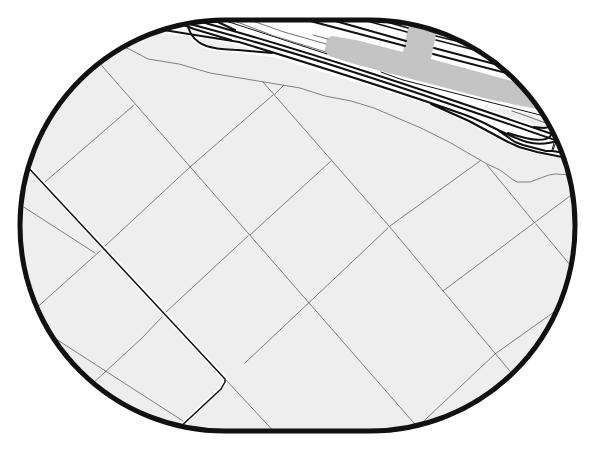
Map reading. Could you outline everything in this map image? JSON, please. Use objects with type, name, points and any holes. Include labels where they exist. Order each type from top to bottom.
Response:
[{"type":"highway","points":[[213,20],[241,33]]},
{"type":"highway","points":[[310,20],[405,46]]},
{"type":"highway","points":[[332,20],[406,41]]},
{"type":"highway","points":[[201,22],[318,56],[529,126],[554,136]]},
{"type":"highway","points":[[183,24],[367,81],[467,116],[526,142],[541,144],[556,139]]},
{"type":"highway","points":[[186,24],[263,44],[346,69],[553,140],[556,139]]},
{"type":"highway","points":[[188,24],[189,30],[194,38],[199,43],[206,46],[215,49],[277,54]]},
{"type":"highway","points":[[163,30],[239,42]]},
{"type":"highway","points":[[434,48],[498,65]]},
{"type":"highway","points":[[433,54],[508,73]]},
{"type":"highway","points":[[425,101],[519,147],[563,157]]},
{"type":"highway","points":[[529,126],[544,128],[549,127]]},
{"type":"highway","points":[[494,128],[523,145],[546,151],[561,152]]},
{"type":"highway","points":[[503,132],[541,140],[550,138],[553,133]]},
{"type":"street","points":[[363,20],[407,32]]},
{"type":"street","points":[[380,20],[408,28]]},
{"type":"street","points":[[225,21],[327,54]]},
{"type":"street","points":[[405,23],[441,33]]},
{"type":"street","points":[[436,36],[463,43]]},
{"type":"street","points":[[436,40],[476,50]]},
{"type":"street","points":[[381,72],[403,80],[543,116]]},
{"type":"street","points":[[552,151],[557,142]]},
{"type":"street","points":[[28,168],[224,379],[221,389],[181,426]]},
{"type":"lane","points":[[224,379],[273,431]]},
{"type":"path","points":[[124,47],[148,59],[179,64],[210,73],[300,88],[325,96],[374,108],[428,132],[500,170],[517,182],[530,182],[555,174],[569,175]]},
{"type":"path","points":[[99,63],[416,426]]},
{"type":"path","points":[[263,81],[389,226],[512,374]]},
{"type":"path","points":[[37,307],[190,168],[284,85]]},
{"type":"path","points":[[43,183],[134,104]]},
{"type":"path","points":[[245,363],[389,226],[481,160]]},
{"type":"path","points":[[94,383],[142,338],[164,314],[331,161]]},
{"type":"path","points":[[487,164],[571,266]]},
{"type":"path","points":[[443,291],[572,194]]},
{"type":"path","points":[[21,205],[95,253]]},
{"type":"path","points":[[419,425],[495,354],[556,310]]},
{"type":"path","points":[[53,337],[186,422]]},
{"type":"shaded area","points":[[156,32],[189,36],[193,41],[209,50],[273,57],[424,103],[523,150],[536,154],[564,158],[571,185],[575,212],[575,239],[571,266],[564,292],[554,316],[533,351],[515,371],[495,389],[484,396],[460,410],[436,420],[410,427],[383,431],[212,431],[183,427],[227,383],[230,385],[232,383],[228,381],[224,374],[29,165],[41,135],[62,100],[80,80],[100,62],[111,55],[135,41]]},
{"type":"shaded area","points":[[204,38],[251,49],[212,46],[200,41],[200,39]]},
{"type":"shaded area","points":[[488,104],[488,107],[499,110],[500,107],[544,117],[548,125],[546,127],[535,125],[484,107]]},
{"type":"shaded area","points":[[28,169],[221,378],[218,388],[178,425],[172,424],[135,410],[100,389],[80,371],[62,351],[41,316],[31,292],[24,266],[20,239],[20,212]]},
{"type":"building","points":[[409,24],[437,31],[431,59],[517,82],[533,100],[539,109],[492,100],[354,64],[329,56],[325,49],[327,39],[332,36],[356,40],[403,52]]},
{"type":"railway","points":[[232,20],[274,36],[326,52]]},
{"type":"railway","points":[[250,20],[326,44]]},
{"type":"railway","points":[[313,35],[328,39]]},
{"type":"railway","points":[[512,111],[547,124]]}]
